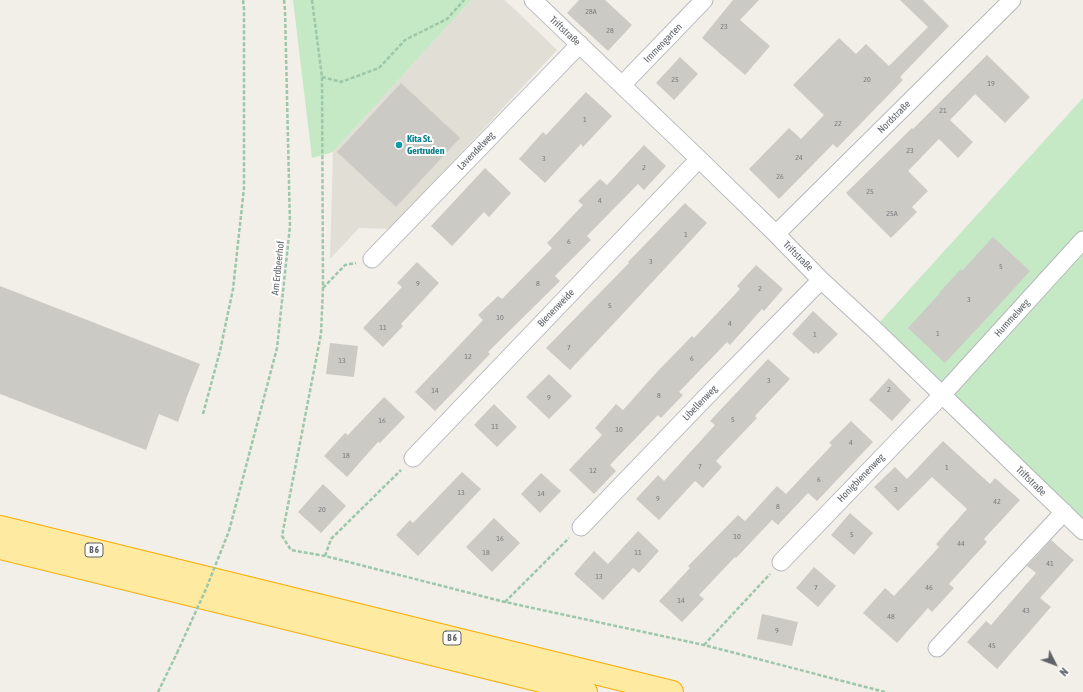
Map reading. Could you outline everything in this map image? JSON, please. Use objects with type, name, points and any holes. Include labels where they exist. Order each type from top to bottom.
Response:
[{"type":"highway","name":"B 6","points":[[0,527],[672,692]]},
{"type":"highway","name":"B 6","points":[[0,548],[586,692]]},
{"type":"street","name":"Triftstraße","points":[[533,0],[699,159],[821,280],[874,329],[1083,531]]},
{"type":"street","name":"Immengarten","points":[[622,85],[704,0]]},
{"type":"street","name":"Nordstraße","points":[[776,234],[1012,0]]},
{"type":"street","name":"Lavendelweg","points":[[372,259],[580,44]]},
{"type":"street","name":"Bienenweide","points":[[412,458],[699,159]]},
{"type":"street","name":"Hummelweg","points":[[942,395],[1083,240]]},
{"type":"street","name":"Libellenweg","points":[[581,527],[821,280]]},
{"type":"street","name":"Honigbienenweg","points":[[781,562],[942,395]]},
{"type":"street","points":[[937,648],[1064,512]]},
{"type":"path","points":[[203,414],[220,351],[233,289],[244,188],[243,0]]},
{"type":"path","name":"Am Erdbeerhof","points":[[158,692],[206,589],[229,531],[277,348],[290,226],[284,0]]},
{"type":"path","points":[[312,0],[322,77],[323,288],[321,334],[282,536],[291,550],[325,556],[505,602],[704,645],[885,692]]},
{"type":"path","points":[[322,77],[341,82],[379,68],[405,40],[447,19],[464,0]]},
{"type":"path","points":[[323,288],[345,265],[372,259]]},
{"type":"path","points":[[325,556],[332,539],[412,458]]},
{"type":"path","points":[[505,602],[581,527]]},
{"type":"path","points":[[704,645],[781,562]]},
{"type":"shaded area","points":[[471,0],[505,0],[557,50],[390,229],[359,228],[330,259],[333,152]]},
{"type":"green space","points":[[293,0],[471,0],[333,152],[312,158]]},
{"type":"green space","points":[[1083,98],[1083,527],[878,324]]},
{"type":"building","points":[[579,0],[605,0],[632,25],[608,51],[567,13]]},
{"type":"building","points":[[733,0],[759,0],[740,20],[770,46],[745,75],[702,38]]},
{"type":"building","points":[[900,0],[923,0],[949,26],[900,77],[903,80],[837,148],[833,144],[779,199],[749,169],[789,128],[801,139],[824,115],[793,85],[839,38],[856,54],[866,44],[889,66],[928,27]]},
{"type":"building","points":[[987,55],[1030,97],[1005,123],[975,94],[950,120],[973,142],[958,158],[939,139],[908,171],[928,191],[912,207],[917,212],[891,238],[846,193]]},
{"type":"building","points":[[680,57],[698,74],[674,100],[656,83]]},
{"type":"building","name":"Kita St. Gertruden","points":[[401,83],[460,138],[396,207],[337,152]]},
{"type":"building","points":[[586,92],[612,116],[583,147],[581,144],[545,183],[519,159],[543,132],[546,135]]},
{"type":"building","points":[[644,145],[666,166],[644,190],[638,184],[587,236],[591,240],[555,276],[560,281],[488,352],[490,354],[435,411],[415,392],[483,320],[478,315],[498,296],[502,299],[552,248],[547,243],[583,205],[578,201],[600,179],[607,185]]},
{"type":"building","points":[[485,168],[511,193],[489,217],[484,212],[452,246],[431,226]]},
{"type":"building","points":[[685,203],[707,223],[570,370],[546,348]]},
{"type":"building","points":[[993,237],[1030,271],[945,363],[908,328],[961,269],[962,271]]},
{"type":"building","points":[[417,262],[439,283],[401,324],[403,326],[383,347],[363,328],[402,287],[397,283]]},
{"type":"building","points":[[756,265],[783,289],[764,311],[762,309],[730,345],[727,342],[679,392],[683,395],[661,418],[658,415],[610,465],[616,471],[594,494],[569,470],[602,435],[595,428],[616,404],[623,410],[657,372],[692,336],[694,338],[740,289],[737,286]]},
{"type":"building","points":[[0,286],[200,364],[178,422],[159,414],[146,450],[0,394]]},
{"type":"building","points":[[813,311],[838,334],[818,354],[816,352],[814,354],[792,334]]},
{"type":"building","points":[[330,343],[358,346],[354,377],[326,374]]},
{"type":"building","points":[[768,359],[790,379],[755,416],[757,418],[716,461],[722,467],[703,488],[695,481],[659,520],[636,499],[658,475],[664,481],[715,425],[710,421]]},
{"type":"building","points":[[549,374],[572,396],[549,419],[526,397]]},
{"type":"building","points":[[889,378],[911,400],[892,421],[869,400]]},
{"type":"building","points":[[384,397],[405,417],[380,443],[378,442],[347,477],[324,456],[345,433],[348,435]]},
{"type":"building","points":[[494,404],[517,427],[497,447],[474,425]]},
{"type":"building","points":[[851,421],[873,442],[817,501],[808,493],[778,525],[772,520],[699,595],[704,599],[682,622],[659,601],[690,568],[688,566],[738,515],[745,521],[777,486],[786,494],[832,445],[829,443]]},
{"type":"building","points":[[943,441],[990,484],[995,478],[1020,500],[984,539],[987,542],[949,584],[954,588],[932,612],[928,608],[897,643],[863,613],[885,588],[894,596],[939,547],[936,544],[967,509],[932,477],[898,511],[874,487],[895,467],[907,479]]},
{"type":"building","points":[[462,472],[481,489],[418,556],[396,535],[410,520],[413,523]]},
{"type":"building","points":[[541,473],[561,491],[540,513],[521,494]]},
{"type":"building","points":[[323,484],[346,506],[321,533],[298,512]]},
{"type":"building","points":[[850,513],[873,533],[854,555],[831,535]]},
{"type":"building","points":[[494,518],[520,543],[492,572],[466,547]]},
{"type":"building","points":[[638,531],[659,551],[639,573],[633,568],[603,600],[574,574],[594,551],[608,564]]},
{"type":"building","points":[[1051,540],[1074,560],[1040,598],[1051,607],[997,669],[967,642],[986,621],[991,625],[1036,573],[1027,566]]},
{"type":"building","points":[[814,567],[836,586],[818,607],[796,588]]},
{"type":"building","points":[[762,614],[798,622],[792,646],[757,639]]},
{"type":"place","name":"Kita St. Gertruden","points":[[399,145]]}]
